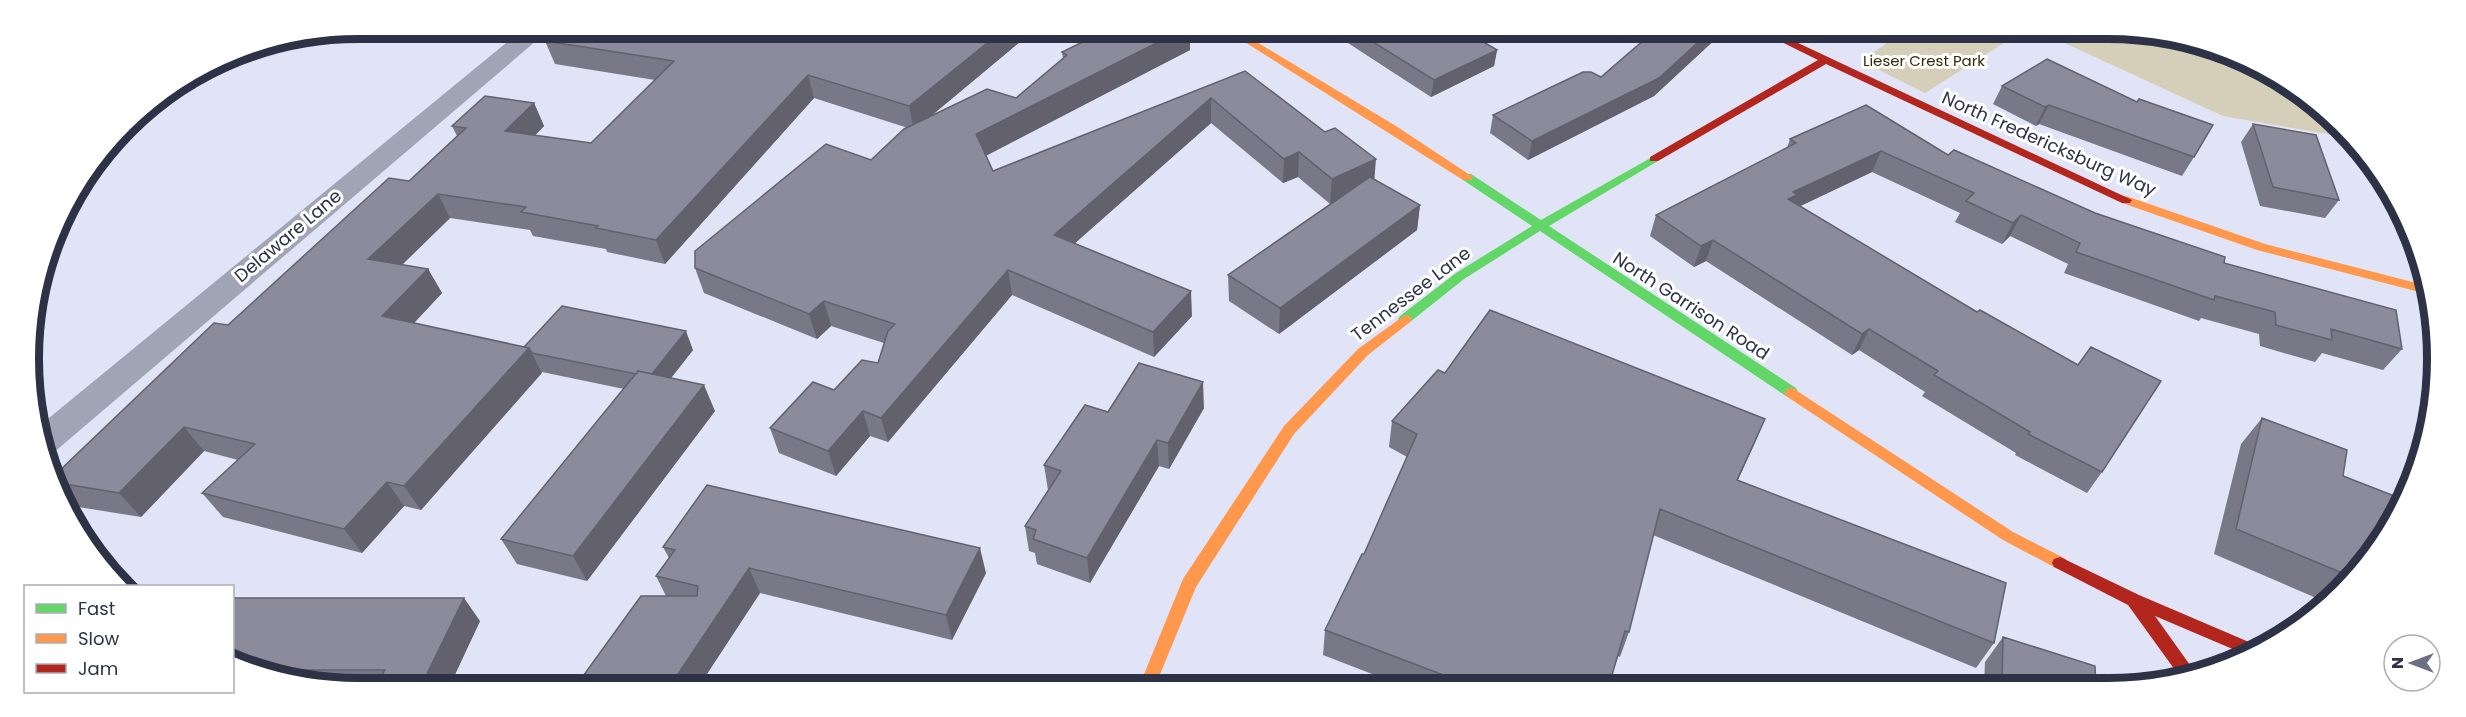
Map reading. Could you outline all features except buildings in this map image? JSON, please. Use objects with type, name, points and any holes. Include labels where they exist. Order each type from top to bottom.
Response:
[{"type":"street","name":"Delaware Lane","points":[[49,437],[526,39]]},
{"type":"street","name":"North Garrison Road","points":[[1246,39],[1392,128],[1538,227],[2008,536],[2133,600],[2245,647]]},
{"type":"street","name":"North Fredericksburg Way","points":[[1780,39],[2115,196],[2261,247],[2419,288]]},
{"type":"street","name":"Tennessee Lane","points":[[1150,678],[1189,584],[1289,430],[1363,351],[1460,276],[1538,227],[1824,61]]},
{"type":"street","points":[[2133,600],[2184,669]]},
{"type":"green space","name":"Lieser Crest Park","points":[[1893,39],[2010,39],[1925,93],[1861,61]]},
{"type":"green space","points":[[2056,39],[2149,42],[2210,56],[2249,72],[2285,93],[2318,118],[2333,135],[2223,116]]},
{"type":"traffic: fast","points":[[1405,319],[1460,276],[1654,159]]},
{"type":"traffic: fast","points":[[1467,177],[1791,392]]},
{"type":"traffic: slow","points":[[1246,39],[1392,128],[1467,177]]},
{"type":"traffic: slow","points":[[2126,200],[2261,247],[2419,288]]},
{"type":"traffic: slow","points":[[1150,678],[1189,584],[1289,430],[1363,352],[1405,319]]},
{"type":"traffic: slow","points":[[1791,392],[2008,536],[2060,563]]},
{"type":"traffic: jam","points":[[1781,39],[2126,200]]},
{"type":"traffic: jam","points":[[1654,159],[1824,61]]},
{"type":"traffic: jam","points":[[2060,563],[2133,600],[2245,647]]},
{"type":"traffic: jam","points":[[2134,601],[2184,669]]}]
